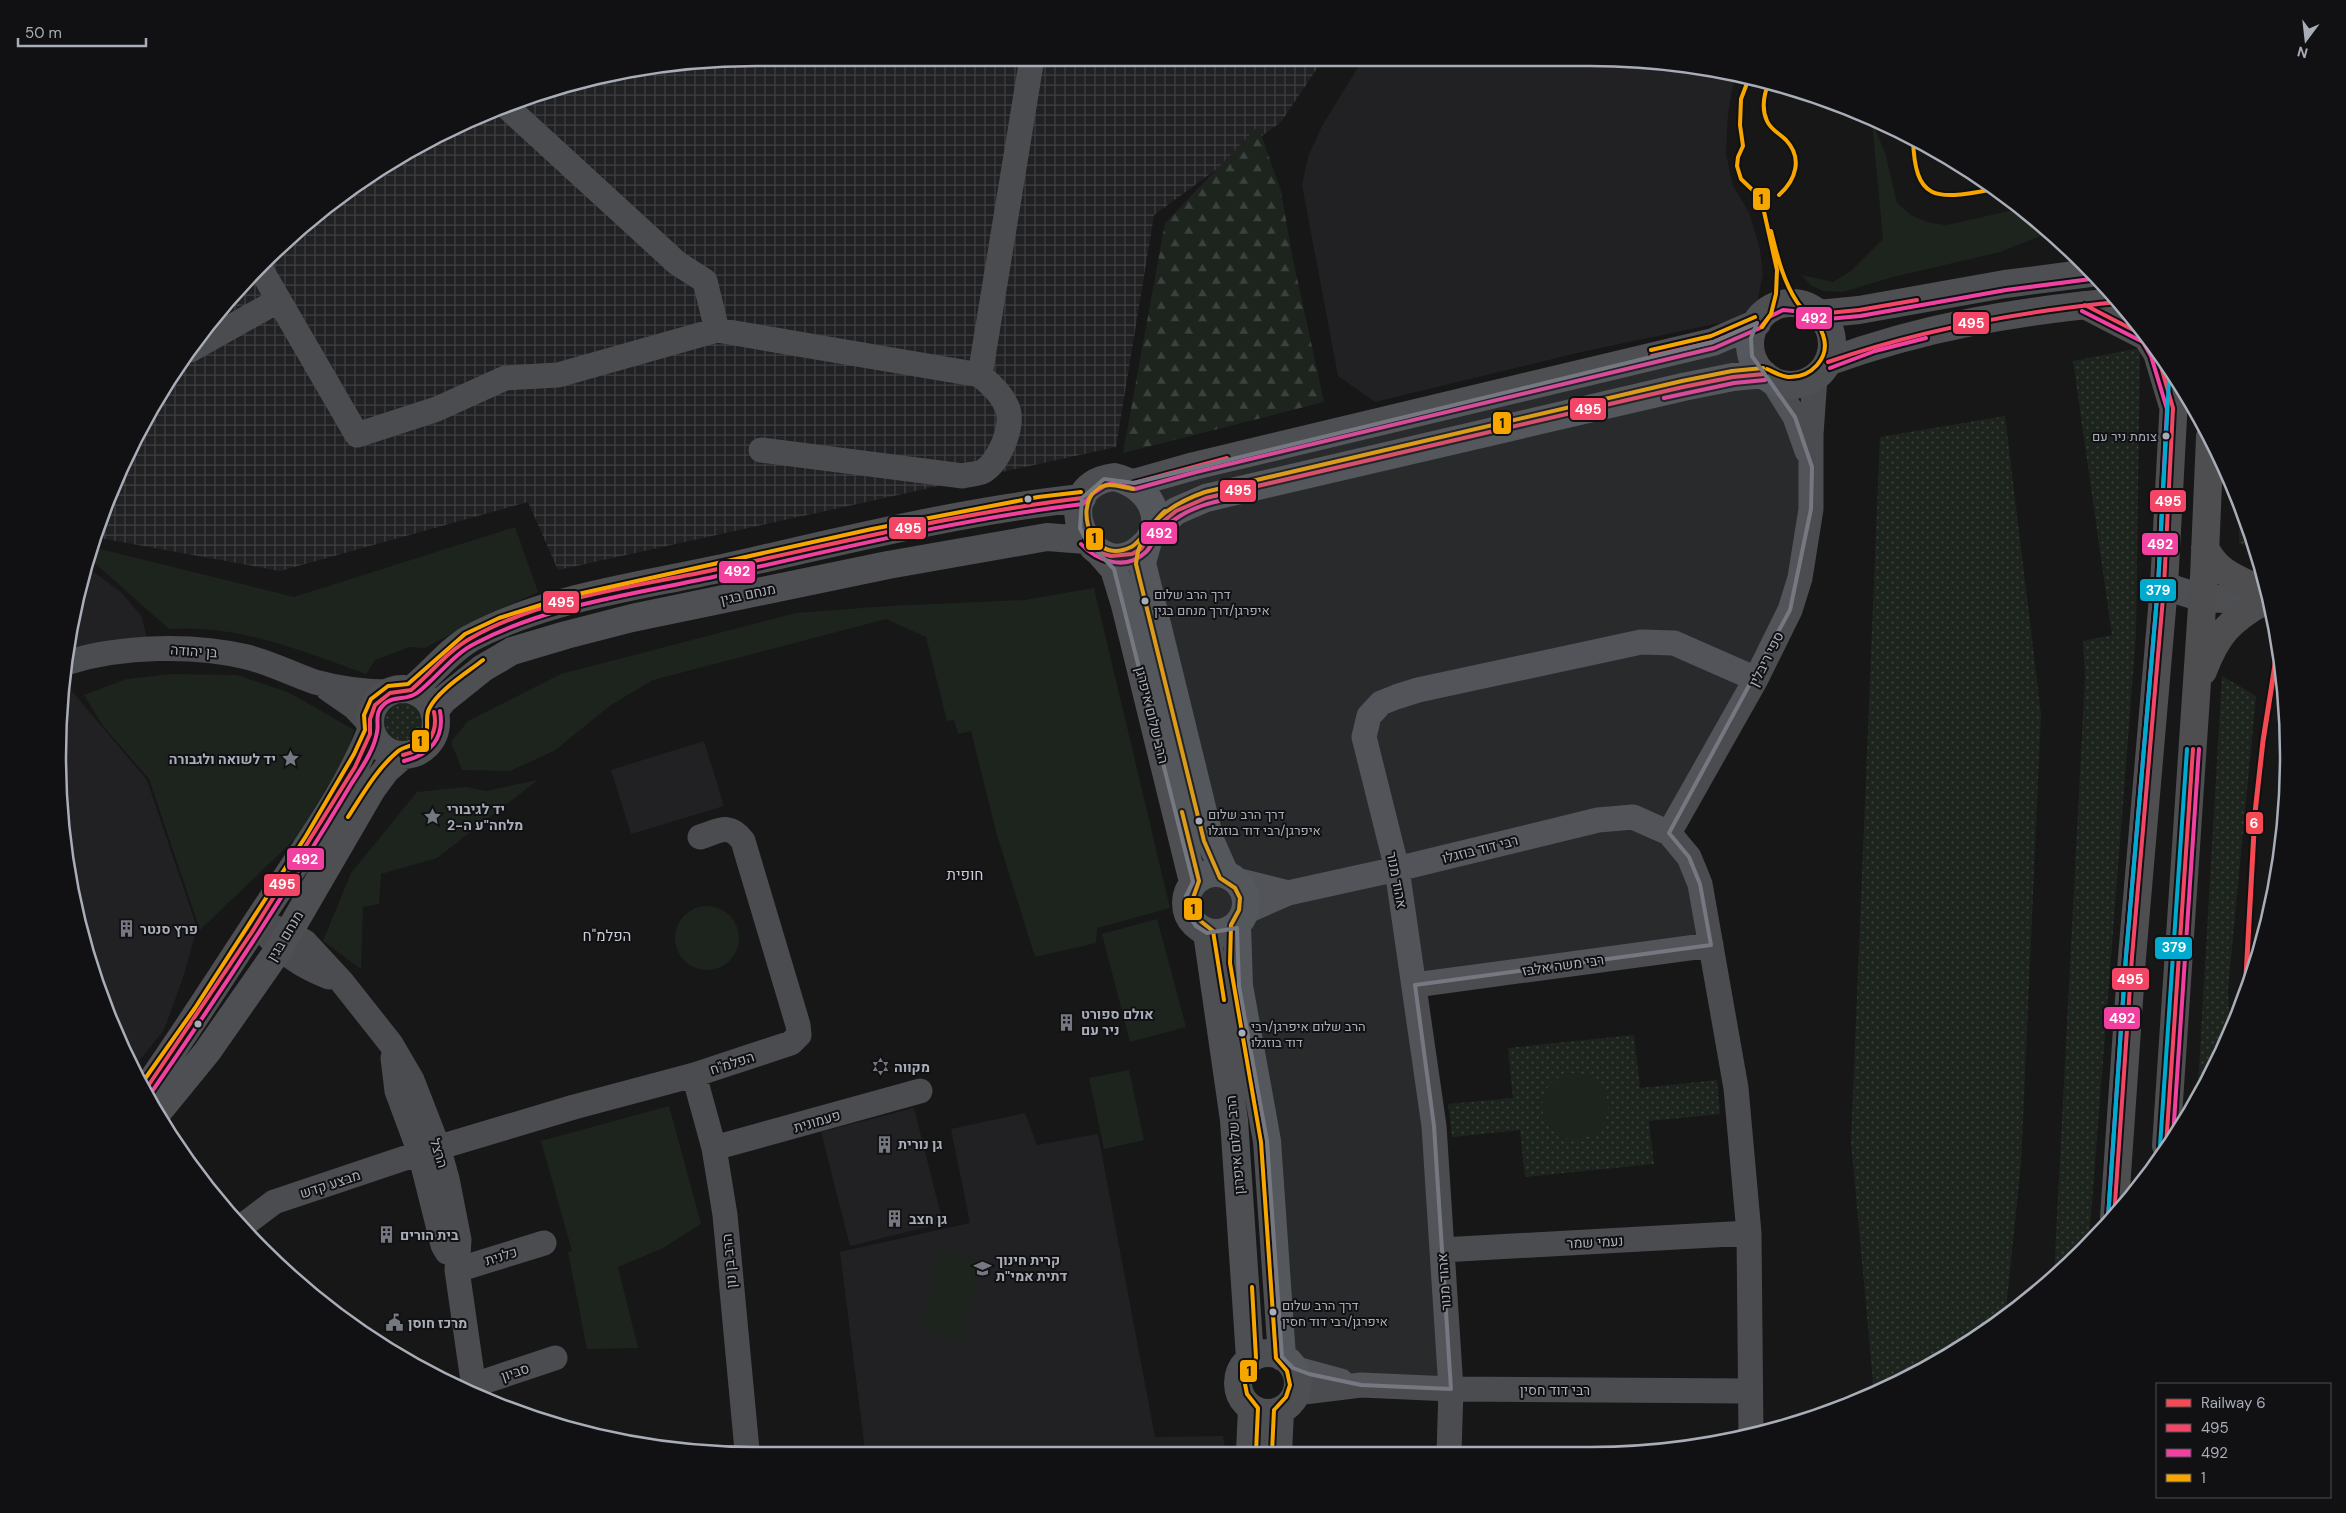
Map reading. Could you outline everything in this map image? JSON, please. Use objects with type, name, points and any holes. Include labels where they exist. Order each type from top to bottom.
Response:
[{"type":"highway","points":[[2084,305],[2131,329]]},
{"type":"highway","points":[[2163,373],[2173,408]]},
{"type":"highway","points":[[2115,1204],[2132,957],[2164,586],[2174,391]]},
{"type":"highway","points":[[2167,1134],[2203,588],[2209,452]]},
{"type":"highway","points":[[2205,548],[2212,562],[2226,574],[2259,591]]},
{"type":"highway","points":[[2196,689],[2210,651],[2226,627],[2260,595]]},
{"type":"main road","points":[[1818,314],[1859,310],[2006,284],[2083,274]]},
{"type":"main road","points":[[1151,535],[1154,518],[1152,506],[1147,496],[1134,483],[1114,477],[1104,479],[1086,490],[1078,515],[1093,547],[1121,557],[1141,549],[1151,535],[1176,511],[1206,498],[1733,377],[1768,377],[1789,385],[1797,384],[1822,369],[1905,336],[2012,313],[2109,303]]},
{"type":"main road","points":[[1768,377],[1756,365],[1750,347],[1752,333],[1765,312],[1782,304],[1807,306],[1818,314],[1827,325],[1831,338],[1822,369]]},
{"type":"main road","points":[[1134,483],[1194,466],[1713,342],[1757,323]]},
{"type":"main road","points":[[149,1084],[257,922],[350,774],[370,728],[371,712],[376,703],[401,691],[469,639],[501,624],[570,602],[873,535],[1039,502],[1082,498]]},
{"type":"main road","name":"הרב שלום איפרגן","points":[[1151,535],[1142,563],[1210,840],[1230,877]]},
{"type":"main road","name":"מנחם בגין","points":[[434,712],[443,700],[483,668],[512,651],[632,618],[888,565],[1047,536],[1093,547]]},
{"type":"main road","name":"הרב שלום איפרגן","points":[[1093,547],[1114,569],[1125,605],[1193,882]]},
{"type":"main road","points":[[2164,586],[2259,593]]},
{"type":"main road","points":[[370,728],[384,749],[404,755],[419,751],[431,739],[435,727],[434,712],[426,699],[401,691]]},
{"type":"main road","name":"מנחם בגין","points":[[162,1107],[207,1052],[283,940],[372,789],[386,770],[404,755]]},
{"type":"main road","points":[[1208,874],[1230,877],[1246,897],[1241,919],[1222,933],[1207,932],[1193,923],[1186,909],[1187,893],[1193,882],[1208,874]]},
{"type":"main road","name":"הרב שלום איפרגן","points":[[1241,919],[1239,986],[1267,1141],[1288,1383],[1279,1447]]},
{"type":"main road","name":"הרב שלום איפרגן","points":[[1207,932],[1234,1120],[1250,1358]]},
{"type":"main road","points":[[1265,1353],[1288,1383],[1266,1413],[1252,1409],[1243,1400],[1238,1383],[1240,1372],[1250,1358],[1265,1353]]},
{"type":"main road","points":[[1250,1447],[1252,1409]]},
{"type":"street","points":[[980,375],[1031,66]]},
{"type":"street","points":[[512,112],[677,263],[705,281],[717,330]]},
{"type":"street","points":[[263,273],[357,435],[437,409],[505,378],[558,375],[717,330],[980,375],[999,392],[1009,410],[1008,433],[1000,454],[982,472],[963,476],[761,450]]},
{"type":"street","points":[[205,341],[279,300]]},
{"type":"street","name":"ספי ריבלין","points":[[1669,833],[1756,680],[1790,610],[1800,578],[1811,509],[1812,467],[1822,369]]},
{"type":"street","name":"ספי ריבלין","points":[[1768,377],[1795,417],[1812,467]]},
{"type":"street","name":"אהוד מנור","points":[[1449,1447],[1451,1389],[1434,1126],[1397,869],[1364,737],[1369,716],[1381,703],[1418,690],[1641,642],[1674,643],[1756,680]]},
{"type":"street","name":"בן יהודה","points":[[73,661],[138,651],[188,648],[247,657],[315,682],[354,691],[401,691]]},
{"type":"street","name":"בן יהודה","points":[[315,682],[354,707],[370,728]]},
{"type":"street","name":"רבי דוד בוזגלו","points":[[1241,919],[1288,893],[1397,869],[1598,820],[1633,817],[1669,833]]},
{"type":"street","name":"הפלמ\"ח","points":[[429,1150],[574,1107],[694,1075],[791,1043],[799,1035],[792,1001],[743,840],[736,831],[725,828],[700,837]]},
{"type":"street","points":[[1669,833],[1689,857],[1700,884],[1736,1088],[1748,1233],[1751,1427]]},
{"type":"street","name":"רבי דוד בוזגלו","points":[[1230,877],[1288,893]]},
{"type":"street","name":"הרצל","points":[[257,922],[283,940],[314,971],[342,982],[391,1044],[412,1080],[429,1150],[458,1240],[457,1270],[474,1386]]},
{"type":"street","name":"רבי משה אלבז","points":[[1415,985],[1711,945]]},
{"type":"street","name":"הרב בן נון","points":[[694,1075],[714,1148],[724,1215],[747,1447]]},
{"type":"street","name":"פעמונית","points":[[714,1148],[920,1091]]},
{"type":"street","name":"מבצע קדש","points":[[247,1222],[274,1202],[429,1150]]},
{"type":"street","name":"נעמי שמר","points":[[1442,1250],[1748,1233]]},
{"type":"street","name":"כלנית","points":[[457,1270],[544,1243]]},
{"type":"street","name":"סביון","points":[[479,1388],[555,1358]]},
{"type":"street","name":"רבי דוד חסין","points":[[1288,1383],[1451,1389],[1749,1391]]},
{"type":"highlighted area","points":[[1757,323],[1751,338],[1752,356],[1795,417],[1812,467],[1811,509],[1790,610],[1669,833],[1689,857],[1700,884],[1711,945],[1415,985],[1434,1126],[1451,1389],[1361,1385],[1309,1374],[1293,1368],[1282,1357],[1267,1141],[1239,986],[1237,928],[1207,933],[1196,926],[1187,913],[1186,896],[1193,882],[1114,569],[1086,540],[1080,528],[1082,498],[1104,479],[1134,483],[1713,342]]},
{"type":"shaded area","points":[[756,66],[1319,66],[1281,122],[1154,215],[1116,447],[558,570],[528,502],[280,571],[102,538],[137,451],[159,411],[209,336],[238,301],[268,268],[336,209],[411,159],[451,137],[535,103],[578,90],[666,72],[711,68]]},
{"type":"shaded area","points":[[1359,66],[1590,66],[1680,72],[1734,82],[1728,114],[1726,154],[1733,186],[1749,212],[1760,249],[1763,274],[1758,299],[1749,312],[1734,320],[1586,351],[1375,402],[1338,376],[1302,185],[1308,157],[1322,126]]},
{"type":"shaded area","points":[[92,571],[122,593],[142,617],[147,639],[74,654]]},
{"type":"shaded area","points":[[70,689],[147,780],[197,928],[183,978],[164,1030],[137,1063],[103,978],[90,935],[72,847],[68,802],[66,756]]},
{"type":"shaded area","points":[[704,741],[724,806],[631,834],[611,770]]},
{"type":"shaded area","points":[[914,1108],[943,1223],[850,1246],[821,1132]]},
{"type":"shaded area","name":"קרית חינוך דתית אמי\"ת","points":[[1025,1113],[1037,1145],[1098,1134],[1155,1437],[1223,1436],[1225,1447],[865,1447],[840,1252],[970,1223],[951,1129]]},
{"type":"green space","points":[[1258,126],[1281,191],[1292,255],[1324,402],[1123,453],[1165,223]]},
{"type":"green space","points":[[1873,127],[1875,128],[1886,156],[1897,203],[1912,216],[1930,223],[1947,225],[2012,210],[2042,236],[2000,252],[1889,278],[1843,292],[1823,291],[1812,286],[1801,275],[1833,282],[1851,271],[1883,239]]},
{"type":"green space","points":[[2140,348],[2136,635],[2090,1232],[2054,1266],[2085,677],[2083,641],[2112,635],[2073,361]]},
{"type":"green space","points":[[2005,416],[2041,714],[2021,1164],[2006,1307],[1935,1354],[1873,1386],[1851,1142],[1880,437]]},
{"type":"green space","points":[[2239,524],[2246,546],[2239,543]]},
{"type":"green space","points":[[515,527],[538,592],[483,617],[425,648],[409,647],[375,660],[366,674],[294,648],[245,635],[195,629],[169,629],[95,563],[99,549],[294,597]]},
{"type":"green space","points":[[1094,588],[1170,908],[1097,928],[1096,943],[1035,957],[997,835],[971,731],[958,734],[954,720],[947,721],[926,637],[886,619],[653,680],[611,705],[554,751],[510,771],[462,770],[451,742],[468,721],[561,674],[796,613],[888,606],[1025,600]]},
{"type":"green space","points":[[171,674],[237,675],[290,693],[354,730],[348,753],[296,838],[200,930],[149,779],[103,726],[84,695],[127,679]]},
{"type":"green space","points":[[2222,676],[2256,696],[2228,989],[2229,1015],[2209,1062],[2198,1082]]},
{"type":"green space","points":[[401,702],[413,706],[419,712],[423,724],[419,736],[413,742],[401,746],[389,742],[383,736],[379,724],[383,712],[389,706]]},
{"type":"green space","points":[[538,780],[437,858],[381,874],[379,904],[363,907],[361,969],[323,941],[351,873],[417,792],[466,787],[486,791]]},
{"type":"green space","points":[[701,906],[713,906],[730,915],[737,926],[739,938],[737,950],[730,961],[713,970],[701,970],[689,965],[680,956],[675,944],[675,932],[680,920],[689,911]]},
{"type":"green space","points":[[1157,919],[1186,1027],[1130,1042],[1102,934]]},
{"type":"green space","points":[[1634,1035],[1640,1088],[1717,1080],[1720,1114],[1649,1121],[1654,1164],[1525,1177],[1520,1130],[1452,1137],[1448,1104],[1513,1098],[1508,1048]]},
{"type":"green space","points":[[1129,1070],[1144,1140],[1104,1149],[1089,1078]]},
{"type":"green space","points":[[1569,1073],[1581,1073],[1593,1078],[1603,1088],[1608,1100],[1606,1119],[1593,1134],[1581,1139],[1569,1139],[1557,1134],[1547,1124],[1542,1112],[1542,1100],[1547,1088],[1557,1078]]},
{"type":"green space","points":[[669,1106],[701,1224],[663,1248],[618,1267],[638,1348],[587,1349],[568,1252],[572,1251],[541,1141]]},
{"type":"green space","points":[[940,1251],[982,1262],[962,1339],[920,1328]]},
{"type":"rail line","name":"6","points":[[2247,966],[2255,813],[2263,741],[2274,669]]},
{"type":"transit line","name":"1","points":[[1746,85],[1741,99],[1740,125],[1743,146],[1738,157],[1737,166],[1741,179],[1761,198],[1777,270],[1776,294],[1771,314],[1762,327]]},
{"type":"transit line","name":"1","points":[[1766,90],[1764,111],[1767,121],[1786,140],[1791,147],[1796,161],[1790,183],[1779,195]]},
{"type":"transit line","name":"1","points":[[1914,147],[1918,175],[1924,185],[1932,192],[1942,195],[1955,195],[1984,191]]},
{"type":"transit line","name":"1","points":[[1767,369],[1788,377],[1804,374],[1822,359],[1825,343],[1821,330],[1792,294],[1781,268],[1771,231]]},
{"type":"transit line","name":"492","points":[[153,1091],[254,941],[362,767],[375,739],[380,709],[384,704],[393,699],[408,697],[417,693],[460,653],[504,630],[562,610],[622,595],[943,527],[1036,510],[1083,504],[1092,494],[1106,485],[1114,483],[1135,489],[1196,472],[1714,348],[1760,328],[1769,317],[1783,310],[1805,312],[1817,320],[1860,316],[2006,290],[2088,279]]},
{"type":"transit line","name":"495","points":[[1818,314],[1859,310],[1917,300]]},
{"type":"transit line","name":"495","points":[[1828,362],[1899,340],[1971,323],[2110,303]]},
{"type":"transit line","name":"495","points":[[2085,305],[2131,329]]},
{"type":"transit line","name":"492","points":[[2082,311],[2140,341]]},
{"type":"transit line","name":"1","points":[[1651,350],[1711,336],[1755,317]]},
{"type":"transit line","name":"495","points":[[1652,356],[1713,342],[1757,323]]},
{"type":"transit line","name":"492","points":[[1830,368],[1875,351],[1926,338]]},
{"type":"transit line","name":"492","points":[[2108,1211],[2126,956],[2158,586],[2167,409],[2151,356]]},
{"type":"transit line","name":"1","points":[[1272,1447],[1274,1410],[1286,1397],[1290,1385],[1287,1371],[1276,1358],[1261,1142],[1230,963],[1231,925],[1239,910],[1240,898],[1235,888],[1220,878],[1204,841],[1136,564],[1138,550],[1143,538],[1150,527],[1169,510],[1205,492],[1682,381],[1732,371],[1763,368]]},
{"type":"transit line","name":"495","points":[[2115,1204],[2132,957],[2164,586],[2173,408],[2163,373]]},
{"type":"transit line","name":"495","points":[[1086,540],[1100,553],[1111,556],[1132,554],[1141,549],[1153,530],[1176,511],[1206,498],[1683,387],[1733,377],[1764,374]]},
{"type":"transit line","name":"492","points":[[1664,398],[1734,383],[1765,380]]},
{"type":"transit line","name":"379","points":[[2108,1211],[2126,956],[2158,586],[2169,382]]},
{"type":"transit line","name":"495","points":[[1134,483],[1227,458]]},
{"type":"transit line","name":"1","points":[[1133,489],[1110,485],[1097,489],[1090,498],[1087,511],[1088,525],[1093,537],[1102,547],[1115,551],[1131,547],[1165,511]]},
{"type":"transit line","name":"1","points":[[146,1078],[195,1008],[306,836],[354,754],[365,730],[364,715],[371,699],[388,686],[408,684],[465,634],[499,618],[569,596],[872,529],[1038,497],[1081,492]]},
{"type":"transit line","name":"492","points":[[1081,544],[1096,556],[1112,562],[1130,561],[1146,552],[1158,533],[1180,516],[1203,505],[1245,495]]},
{"type":"transit line","name":"495","points":[[411,690],[447,656],[471,638],[500,624],[560,602],[945,520],[1082,498]]},
{"type":"transit line","name":"1","points":[[348,817],[370,783],[389,759],[400,750],[417,743],[423,738],[427,731],[429,709],[439,695],[483,660]]},
{"type":"transit line","name":"495","points":[[149,1084],[252,932],[355,767],[370,734],[370,719],[375,705],[390,693],[411,690]]},
{"type":"transit line","name":"492","points":[[404,761],[421,754],[434,744],[440,729],[440,711]]},
{"type":"transit line","name":"495","points":[[403,755],[418,749],[429,740],[434,728],[434,712]]},
{"type":"transit line","name":"379","points":[[2160,1144],[2187,749]]},
{"type":"transit line","name":"495","points":[[2167,1134],[2193,749]]},
{"type":"transit line","name":"492","points":[[2174,1123],[2199,749]]},
{"type":"transit line","name":"1","points":[[1182,812],[1199,881],[1193,898],[1193,909],[1198,919],[1213,931],[1224,1000]]},
{"type":"transit line","name":"1","points":[[1252,1287],[1256,1358],[1247,1374],[1245,1384],[1247,1394],[1258,1408],[1256,1447]]},
{"type":"place","name":"צומת ניר עם","points":[[2166,436]]},
{"type":"place","name":"דרך הרב שלום איפרגן/דרך מנחם בגין","points":[[1145,601]]},
{"type":"place","name":"יד לשואה ולגבורה","points":[[290,759]]},
{"type":"place","name":"יד לגיבורי מלחה\"ע ה-2","points":[[433,817]]},
{"type":"place","name":"דרך הרב שלום איפרגן/רבי דוד בוזגלו","points":[[1199,821]]},
{"type":"place","name":"פרץ סנטר","points":[[126,929]]},
{"type":"place","name":"אולם ספורט ניר עם","points":[[1067,1022]]},
{"type":"place","name":"הרב שלום איפרגן/רבי דוד בוזגלו","points":[[1242,1033]]},
{"type":"place","name":"מקווה","points":[[880,1067]]},
{"type":"place","name":"גן נורית","points":[[884,1144]]},
{"type":"place","name":"גן חצב","points":[[895,1219]]},
{"type":"place","name":"בית הורים","points":[[386,1235]]},
{"type":"place","name":"קרית חינוך דתית אמי\"ת","points":[[982,1268]]},
{"type":"place","name":"דרך הרב שלום איפרגן/רבי דוד חסין","points":[[1273,1312]]},
{"type":"place","name":"מרכז חוסן","points":[[394,1323]]},
{"type":"district","name":"חופית","points":[[965,875]]},
{"type":"district","name":"הפלמ\"ח","points":[[607,936]]}]
